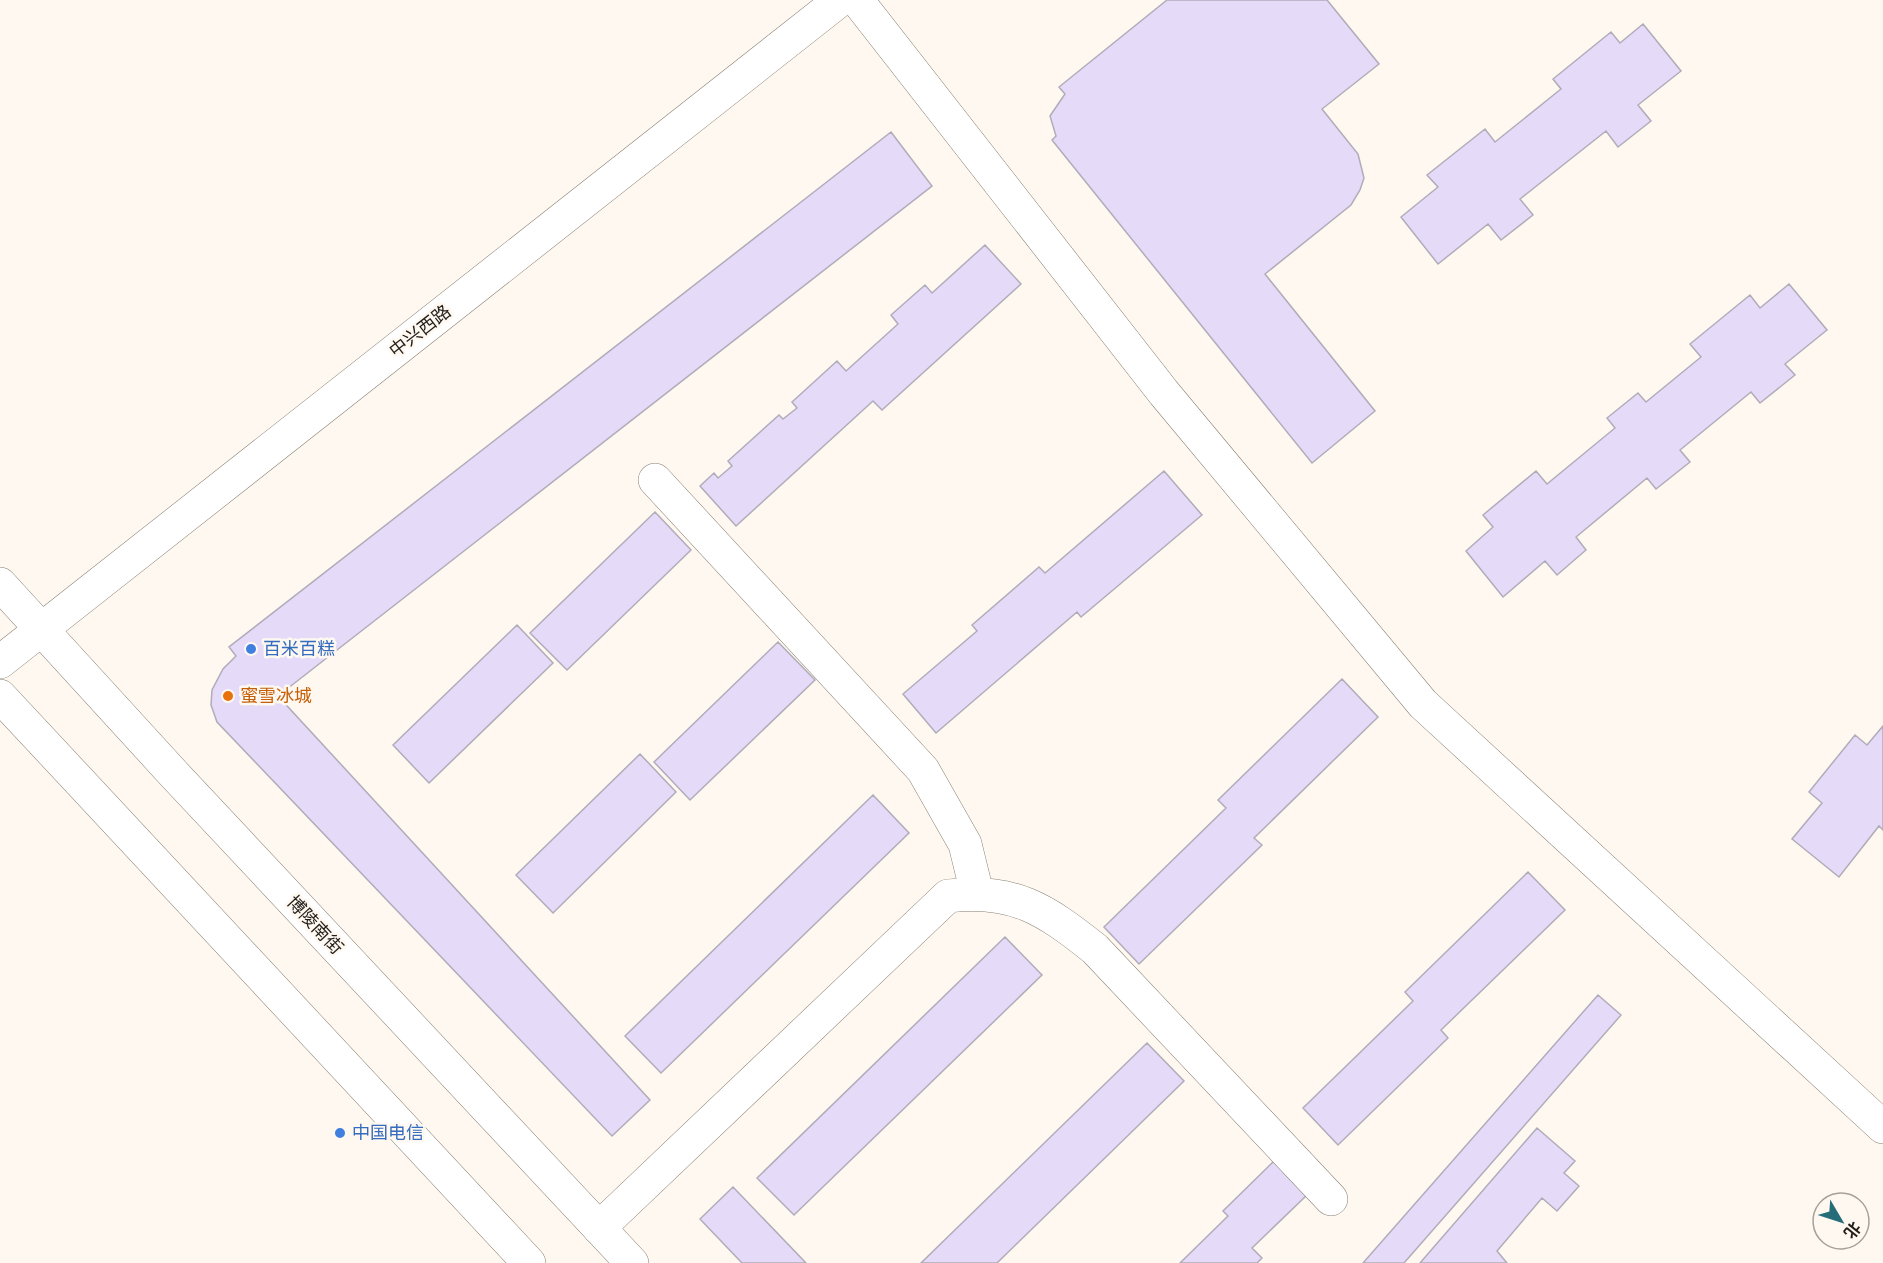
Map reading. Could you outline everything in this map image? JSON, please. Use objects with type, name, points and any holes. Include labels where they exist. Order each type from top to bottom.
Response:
[{"type":"main road","name":"中兴西路","points":[[0,662],[840,0]]},
{"type":"main road","points":[[857,0],[1164,393],[1423,704],[1883,1127]]},
{"type":"main road","points":[[655,480],[923,770],[965,844],[977,893]]},
{"type":"main road","name":"博陵南街","points":[[0,584],[179,780],[632,1263]]},
{"type":"main road","points":[[0,696],[529,1263]]},
{"type":"main road","points":[[600,1228],[948,896],[977,893],[1006,896],[1036,908],[1066,926],[1095,949],[1331,1199]]},
{"type":"building","points":[[1167,0],[1327,0],[1379,64],[1322,109],[1358,154],[1364,178],[1360,190],[1351,205],[1265,274],[1375,411],[1312,463],[1052,140],[1056,136],[1050,116],[1065,94],[1059,87]]},
{"type":"building","points":[[1643,24],[1681,71],[1638,105],[1651,121],[1618,147],[1606,131],[1520,199],[1533,215],[1501,240],[1488,224],[1438,264],[1401,217],[1438,187],[1427,175],[1485,129],[1495,142],[1561,89],[1553,79],[1611,32],[1620,43]]},
{"type":"building","points":[[891,132],[932,186],[278,696],[650,1100],[612,1136],[217,722],[211,705],[212,690],[223,669],[236,656],[229,647]]},
{"type":"building","points":[[985,245],[1021,284],[882,410],[873,401],[736,526],[700,486],[714,473],[718,478],[732,466],[728,461],[779,415],[783,419],[797,408],[792,402],[837,361],[846,371],[898,324],[891,315],[925,285],[932,293]]},
{"type":"building","points":[[1789,284],[1827,330],[1785,364],[1795,375],[1760,403],[1751,392],[1680,450],[1690,462],[1656,489],[1647,478],[1576,537],[1586,550],[1557,575],[1545,561],[1503,597],[1466,551],[1493,527],[1483,515],[1536,471],[1547,484],[1615,428],[1607,418],[1638,393],[1646,402],[1701,357],[1690,344],[1750,295],[1760,308]]},
{"type":"building","points":[[1164,471],[1202,515],[1081,617],[1077,612],[936,733],[903,694],[977,631],[972,625],[1039,567],[1045,573]]},
{"type":"building","points":[[655,512],[691,550],[567,670],[530,633]]},
{"type":"building","points":[[517,625],[553,663],[429,783],[393,745]]},
{"type":"building","points":[[778,642],[815,680],[690,800],[654,762]]},
{"type":"building","points":[[1342,679],[1378,717],[1254,838],[1262,845],[1139,964],[1104,927],[1226,808],[1218,800]]},
{"type":"building","points":[[1883,726],[1883,830],[1879,826],[1839,877],[1792,839],[1822,803],[1809,792],[1855,735],[1867,745]]},
{"type":"building","points":[[640,754],[676,792],[553,913],[516,875]]},
{"type":"building","points":[[873,795],[909,833],[661,1073],[625,1036]]},
{"type":"building","points":[[1528,872],[1565,910],[1441,1030],[1448,1038],[1338,1145],[1303,1108],[1413,1001],[1405,992]]},
{"type":"building","points":[[1005,937],[1042,975],[794,1215],[757,1178]]},
{"type":"building","points":[[1598,995],[1621,1015],[1404,1263],[1363,1263]]},
{"type":"building","points":[[1147,1043],[1184,1081],[997,1263],[921,1263]]},
{"type":"building","points":[[1537,1128],[1575,1161],[1564,1173],[1579,1186],[1557,1211],[1542,1198],[1497,1251],[1507,1263],[1420,1263]]},
{"type":"building","points":[[1274,1161],[1307,1195],[1252,1248],[1262,1258],[1257,1263],[1180,1263],[1228,1216],[1223,1211]]},
{"type":"building","points":[[733,1187],[806,1263],[742,1263],[700,1219]]},
{"type":"place","name":"百米百糕","points":[[251,649]]},
{"type":"place","name":"蜜雪冰城","points":[[228,696]]},
{"type":"place","name":"中国电信","points":[[340,1133]]}]
